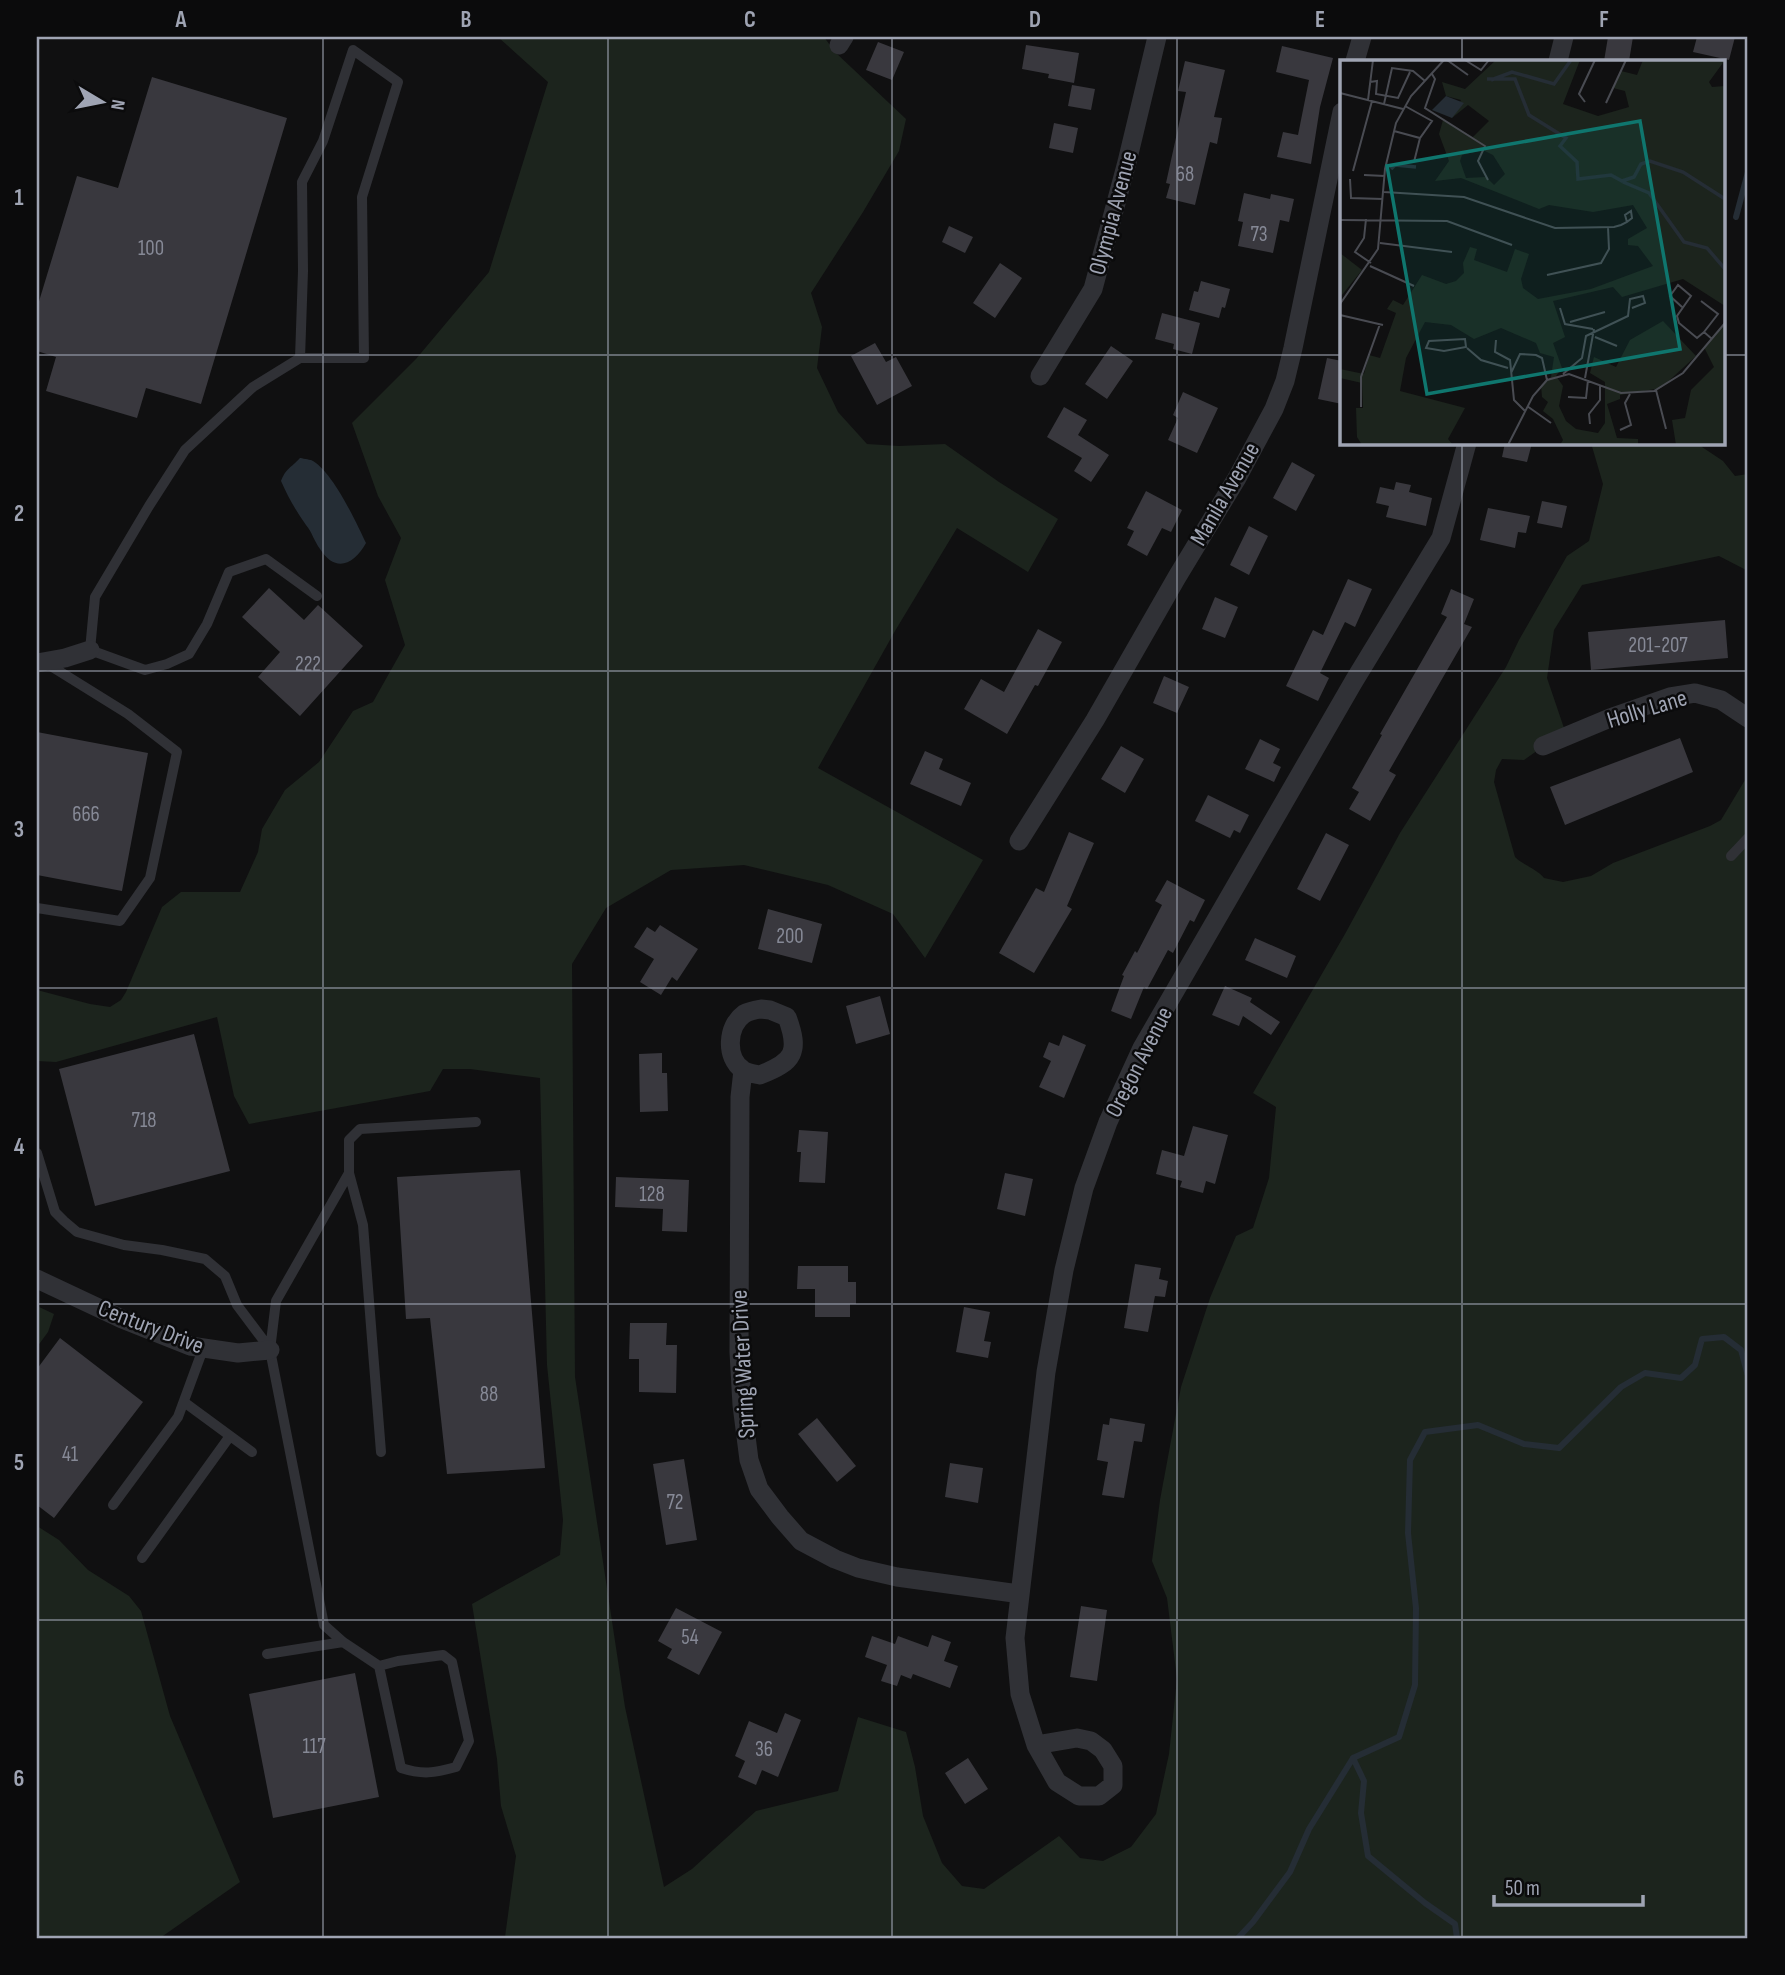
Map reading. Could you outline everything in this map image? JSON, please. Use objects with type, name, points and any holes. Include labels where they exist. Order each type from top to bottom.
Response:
[{"type":"street","name":"Olympia Avenue","points":[[1040,376],[1093,289],[1128,162],[1157,37]]},
{"type":"street","points":[[1355,60],[1362,37]]},
{"type":"street","points":[[1558,60],[1564,37]]},
{"type":"street","name":"Manila Avenue","points":[[1020,841],[1095,720],[1237,478],[1274,409],[1285,381],[1293,348],[1340,122]]},
{"type":"street","name":"Oregon Avenue","points":[[1037,1745],[1020,1694],[1015,1639],[1046,1372],[1064,1270],[1084,1188],[1108,1122],[1142,1048],[1354,681],[1441,538],[1467,444]]},
{"type":"street","points":[[41,663],[90,650]]},
{"type":"street","name":"Holly Lane","points":[[1543,746],[1670,696],[1695,693],[1721,700],[1748,718]]},
{"type":"street","name":"Spring Water Drive","points":[[743,1070],[740,1097],[739,1352],[749,1460],[759,1489],[801,1541],[835,1559],[858,1568],[897,1577],[1020,1594]]},
{"type":"street","name":"Century Drive","points":[[37,1279],[122,1319],[190,1346],[238,1353],[270,1350]]},
{"type":"lane","points":[[300,358],[302,182],[323,141],[353,50],[398,82],[362,197],[364,358],[300,358],[253,387],[185,450],[94,597],[90,650],[145,670],[189,654],[207,624],[229,572],[265,559],[317,596]]},
{"type":"lane","points":[[37,908],[120,921],[150,878],[177,752],[128,714],[41,663]]},
{"type":"lane","points":[[1731,856],[1748,838]]},
{"type":"lane","points":[[381,1452],[363,1225],[349,1173],[349,1140],[360,1129],[476,1122]]},
{"type":"lane","points":[[37,1153],[55,1212],[64,1222],[77,1232],[124,1245],[205,1259],[225,1276],[237,1305],[270,1350]]},
{"type":"lane","points":[[349,1173],[276,1301],[270,1350],[324,1625],[343,1642],[379,1666],[401,1768],[414,1773],[432,1774],[456,1767],[469,1741],[452,1662],[443,1655],[379,1666]]},
{"type":"lane","points":[[113,1505],[178,1417],[204,1349]]},
{"type":"lane","points":[[184,1402],[252,1452]]},
{"type":"lane","points":[[142,1559],[230,1436]]},
{"type":"lane","points":[[267,1654],[343,1642]]},
{"type":"shaded area","points":[[498,37],[824,37],[835,52],[906,119],[899,151],[811,293],[822,327],[817,368],[838,412],[867,444],[945,444],[1058,519],[1028,572],[957,528],[818,768],[983,860],[925,958],[893,914],[828,885],[744,865],[671,870],[606,908],[572,964],[575,1377],[625,1707],[664,1887],[692,1869],[756,1811],[838,1791],[858,1717],[906,1732],[923,1816],[942,1863],[962,1886],[984,1889],[1059,1836],[1080,1858],[1103,1861],[1131,1847],[1156,1814],[1169,1754],[1177,1679],[1167,1598],[1152,1561],[1160,1500],[1181,1387],[1210,1298],[1236,1236],[1253,1228],[1269,1178],[1276,1107],[1253,1093],[1400,833],[1506,667],[1567,556],[1589,541],[1603,484],[1591,444],[1700,444],[1723,461],[1735,476],[1748,474],[1748,571],[1719,556],[1582,585],[1554,630],[1547,678],[1565,731],[1524,760],[1502,759],[1494,782],[1515,857],[1544,878],[1563,882],[1591,876],[1613,863],[1721,820],[1748,775],[1748,1938],[505,1937],[516,1856],[501,1806],[497,1759],[472,1604],[560,1555],[563,1520],[547,1365],[540,1078],[470,1069],[443,1069],[430,1091],[249,1124],[234,1096],[217,1017],[56,1062],[37,1061],[37,990],[110,1007],[121,1000],[162,907],[181,892],[240,892],[258,852],[262,829],[285,790],[319,762],[353,711],[373,702],[405,645],[385,580],[401,538],[378,496],[352,423],[416,359],[489,272],[548,82]]},
{"type":"shaded area","points":[[300,458],[311,460],[327,474],[343,497],[362,534],[366,543],[350,561],[338,563],[326,557],[286,493],[281,481]]},
{"type":"shaded area","points":[[37,1306],[54,1314],[48,1332],[37,1347]]},
{"type":"shaded area","points":[[37,1526],[59,1540],[88,1570],[129,1596],[141,1611],[170,1716],[240,1882],[160,1938],[37,1938]]},
{"type":"building","points":[[1608,37],[1633,37],[1629,60],[1604,60]]},
{"type":"building","points":[[1697,37],[1735,37],[1729,60],[1693,52]]},
{"type":"building","points":[[878,42],[904,52],[892,80],[866,70]]},
{"type":"building","points":[[1026,45],[1079,53],[1074,83],[1048,78],[1049,74],[1022,69]]},
{"type":"building","points":[[1282,46],[1333,58],[1320,107],[1311,164],[1277,157],[1283,132],[1298,135],[1309,80],[1276,72]]},
{"type":"building","points":[[1185,61],[1225,70],[1214,117],[1222,118],[1217,144],[1210,142],[1195,205],[1166,198],[1170,184],[1166,183],[1186,92],[1178,91]]},
{"type":"building","points":[[152,77],[287,118],[201,404],[146,388],[137,418],[46,391],[56,357],[37,351],[37,308],[77,176],[118,188]]},
{"type":"building","points":[[1072,85],[1095,89],[1091,110],[1068,106]]},
{"type":"building","points":[[1054,123],[1078,128],[1073,153],[1049,148]]},
{"type":"building","points":[[1244,193],[1270,199],[1271,194],[1294,199],[1289,222],[1280,220],[1273,253],[1238,246],[1243,222],[1238,221]]},
{"type":"building","points":[[949,226],[973,237],[965,253],[942,242]]},
{"type":"building","points":[[1000,263],[1022,278],[995,318],[973,303]]},
{"type":"building","points":[[1201,281],[1230,289],[1219,318],[1189,310],[1194,291],[1198,292]]},
{"type":"building","points":[[1162,313],[1200,323],[1192,354],[1173,349],[1174,344],[1155,339]]},
{"type":"building","points":[[875,343],[886,362],[896,357],[912,386],[877,405],[851,356]]},
{"type":"building","points":[[1111,346],[1133,361],[1107,399],[1085,384]]},
{"type":"building","points":[[1327,358],[1340,361],[1340,404],[1318,399]]},
{"type":"building","points":[[1183,392],[1218,408],[1197,453],[1168,440],[1178,418],[1173,415]]},
{"type":"building","points":[[1064,407],[1087,420],[1078,435],[1109,455],[1091,482],[1074,471],[1082,458],[1047,437]]},
{"type":"building","points":[[1505,444],[1532,444],[1527,462],[1502,457]]},
{"type":"building","points":[[1292,462],[1315,475],[1296,511],[1273,498]]},
{"type":"building","points":[[1396,482],[1411,485],[1409,492],[1432,498],[1426,526],[1386,517],[1389,506],[1376,503],[1380,487],[1394,490]]},
{"type":"building","points":[[1146,491],[1182,510],[1171,532],[1162,528],[1147,556],[1127,545],[1134,531],[1127,528]]},
{"type":"building","points":[[1542,501],[1567,506],[1562,528],[1537,523]]},
{"type":"building","points":[[1488,508],[1530,516],[1526,533],[1518,532],[1515,548],[1480,540]]},
{"type":"building","points":[[1249,526],[1268,536],[1249,575],[1230,565]]},
{"type":"building","points":[[1348,579],[1372,589],[1355,627],[1345,622],[1320,673],[1329,678],[1318,701],[1286,686],[1313,630],[1323,635]]},
{"type":"building","points":[[269,588],[304,620],[318,605],[363,646],[300,716],[258,677],[280,652],[242,617]]},
{"type":"building","points":[[1451,589],[1474,599],[1464,624],[1472,627],[1389,771],[1396,775],[1370,821],[1349,809],[1359,792],[1352,788],[1447,617],[1441,614]]},
{"type":"building","points":[[1215,597],[1238,607],[1225,638],[1202,629]]},
{"type":"building","points":[[1725,620],[1728,658],[1591,670],[1588,632]]},
{"type":"building","points":[[1038,629],[1062,642],[1007,734],[964,709],[981,679],[1004,692]]},
{"type":"building","points":[[1164,676],[1189,687],[1177,713],[1153,703]]},
{"type":"building","points":[[37,732],[148,753],[122,891],[37,875]]},
{"type":"building","points":[[1680,738],[1693,772],[1565,825],[1550,787]]},
{"type":"building","points":[[1260,739],[1280,749],[1273,763],[1281,767],[1274,782],[1245,769]]},
{"type":"building","points":[[1121,746],[1144,759],[1125,793],[1101,779]]},
{"type":"building","points":[[925,751],[943,759],[939,769],[971,783],[961,806],[910,784]]},
{"type":"building","points":[[1208,795],[1249,815],[1240,833],[1234,830],[1230,838],[1195,821]]},
{"type":"building","points":[[1069,832],[1094,843],[1067,906],[1072,909],[1034,973],[999,953],[1036,888],[1044,892]]},
{"type":"building","points":[[1326,833],[1349,845],[1320,901],[1297,889]]},
{"type":"building","points":[[1167,880],[1205,900],[1194,922],[1190,920],[1173,953],[1168,950],[1147,989],[1144,987],[1131,1019],[1111,1011],[1124,976],[1122,975],[1135,951],[1137,953],[1162,905],[1155,901]]},
{"type":"building","points":[[768,909],[822,924],[812,963],[758,949]]},
{"type":"building","points":[[660,925],[698,949],[677,981],[672,977],[661,995],[640,982],[654,959],[634,947],[647,927],[655,932]]},
{"type":"building","points":[[1255,938],[1296,956],[1287,978],[1245,960]]},
{"type":"building","points":[[1225,986],[1252,998],[1250,1002],[1280,1022],[1271,1035],[1243,1016],[1239,1026],[1212,1015]]},
{"type":"building","points":[[880,996],[890,1034],[856,1044],[846,1006]]},
{"type":"building","points":[[194,1034],[230,1171],[95,1206],[59,1069]]},
{"type":"building","points":[[1063,1035],[1086,1045],[1064,1098],[1039,1087],[1051,1061],[1043,1057],[1049,1042],[1059,1046]]},
{"type":"building","points":[[662,1053],[662,1073],[667,1073],[668,1111],[640,1112],[639,1054]]},
{"type":"building","points":[[1193,1126],[1228,1135],[1215,1184],[1206,1181],[1203,1193],[1180,1187],[1182,1181],[1156,1174],[1162,1150],[1184,1156]]},
{"type":"building","points":[[799,1130],[828,1132],[825,1183],[799,1182]]},
{"type":"building","points":[[520,1170],[545,1468],[447,1474],[430,1318],[406,1319],[397,1177]]},
{"type":"building","points":[[1005,1173],[1033,1179],[1025,1216],[997,1209]]},
{"type":"building","points":[[616,1177],[689,1180],[687,1232],[662,1231],[663,1209],[615,1207]]},
{"type":"building","points":[[1135,1264],[1161,1268],[1159,1279],[1168,1281],[1165,1297],[1155,1296],[1148,1332],[1124,1328]]},
{"type":"building","points":[[798,1266],[848,1266],[848,1282],[856,1282],[856,1304],[850,1304],[850,1317],[815,1317],[815,1289],[797,1289]]},
{"type":"building","points":[[964,1307],[990,1312],[984,1341],[991,1342],[988,1358],[956,1352]]},
{"type":"building","points":[[630,1323],[667,1323],[666,1345],[677,1345],[676,1393],[639,1392],[639,1359],[629,1359]]},
{"type":"building","points":[[60,1338],[143,1402],[54,1518],[37,1505],[37,1369]]},
{"type":"building","points":[[817,1418],[856,1466],[837,1482],[798,1434]]},
{"type":"building","points":[[1110,1418],[1145,1424],[1142,1442],[1134,1441],[1124,1498],[1102,1495],[1108,1462],[1097,1460],[1103,1424],[1109,1425]]},
{"type":"building","points":[[684,1459],[697,1540],[666,1545],[653,1464]]},
{"type":"building","points":[[950,1463],[983,1468],[978,1503],[945,1497]]},
{"type":"building","points":[[1081,1606],[1107,1610],[1097,1681],[1070,1677]]},
{"type":"building","points":[[676,1608],[722,1632],[699,1675],[667,1658],[672,1649],[658,1641]]},
{"type":"building","points":[[932,1635],[951,1642],[944,1661],[958,1666],[950,1688],[913,1674],[911,1679],[901,1675],[897,1686],[881,1681],[887,1665],[865,1657],[872,1636],[895,1644],[898,1636],[928,1647]]},
{"type":"building","points":[[355,1673],[379,1797],[273,1818],[249,1694]]},
{"type":"building","points":[[785,1713],[801,1720],[778,1777],[762,1770],[756,1785],[738,1777],[745,1761],[735,1756],[749,1721],[777,1733]]},
{"type":"building","points":[[968,1758],[988,1789],[965,1804],[945,1773]]},
{"type":"waterway","points":[[1736,217],[1748,172]]},
{"type":"waterway","points":[[1457,1938],[1455,1924],[1368,1856],[1361,1813],[1364,1781],[1353,1758],[1399,1737],[1415,1685],[1416,1608],[1408,1533],[1410,1460],[1425,1432],[1478,1425],[1524,1444],[1559,1448],[1621,1387],[1645,1373],[1681,1378],[1695,1365],[1702,1339],[1724,1337],[1741,1350],[1748,1376]]},
{"type":"waterway","points":[[1238,1938],[1290,1872],[1309,1829],[1353,1758]]}]
